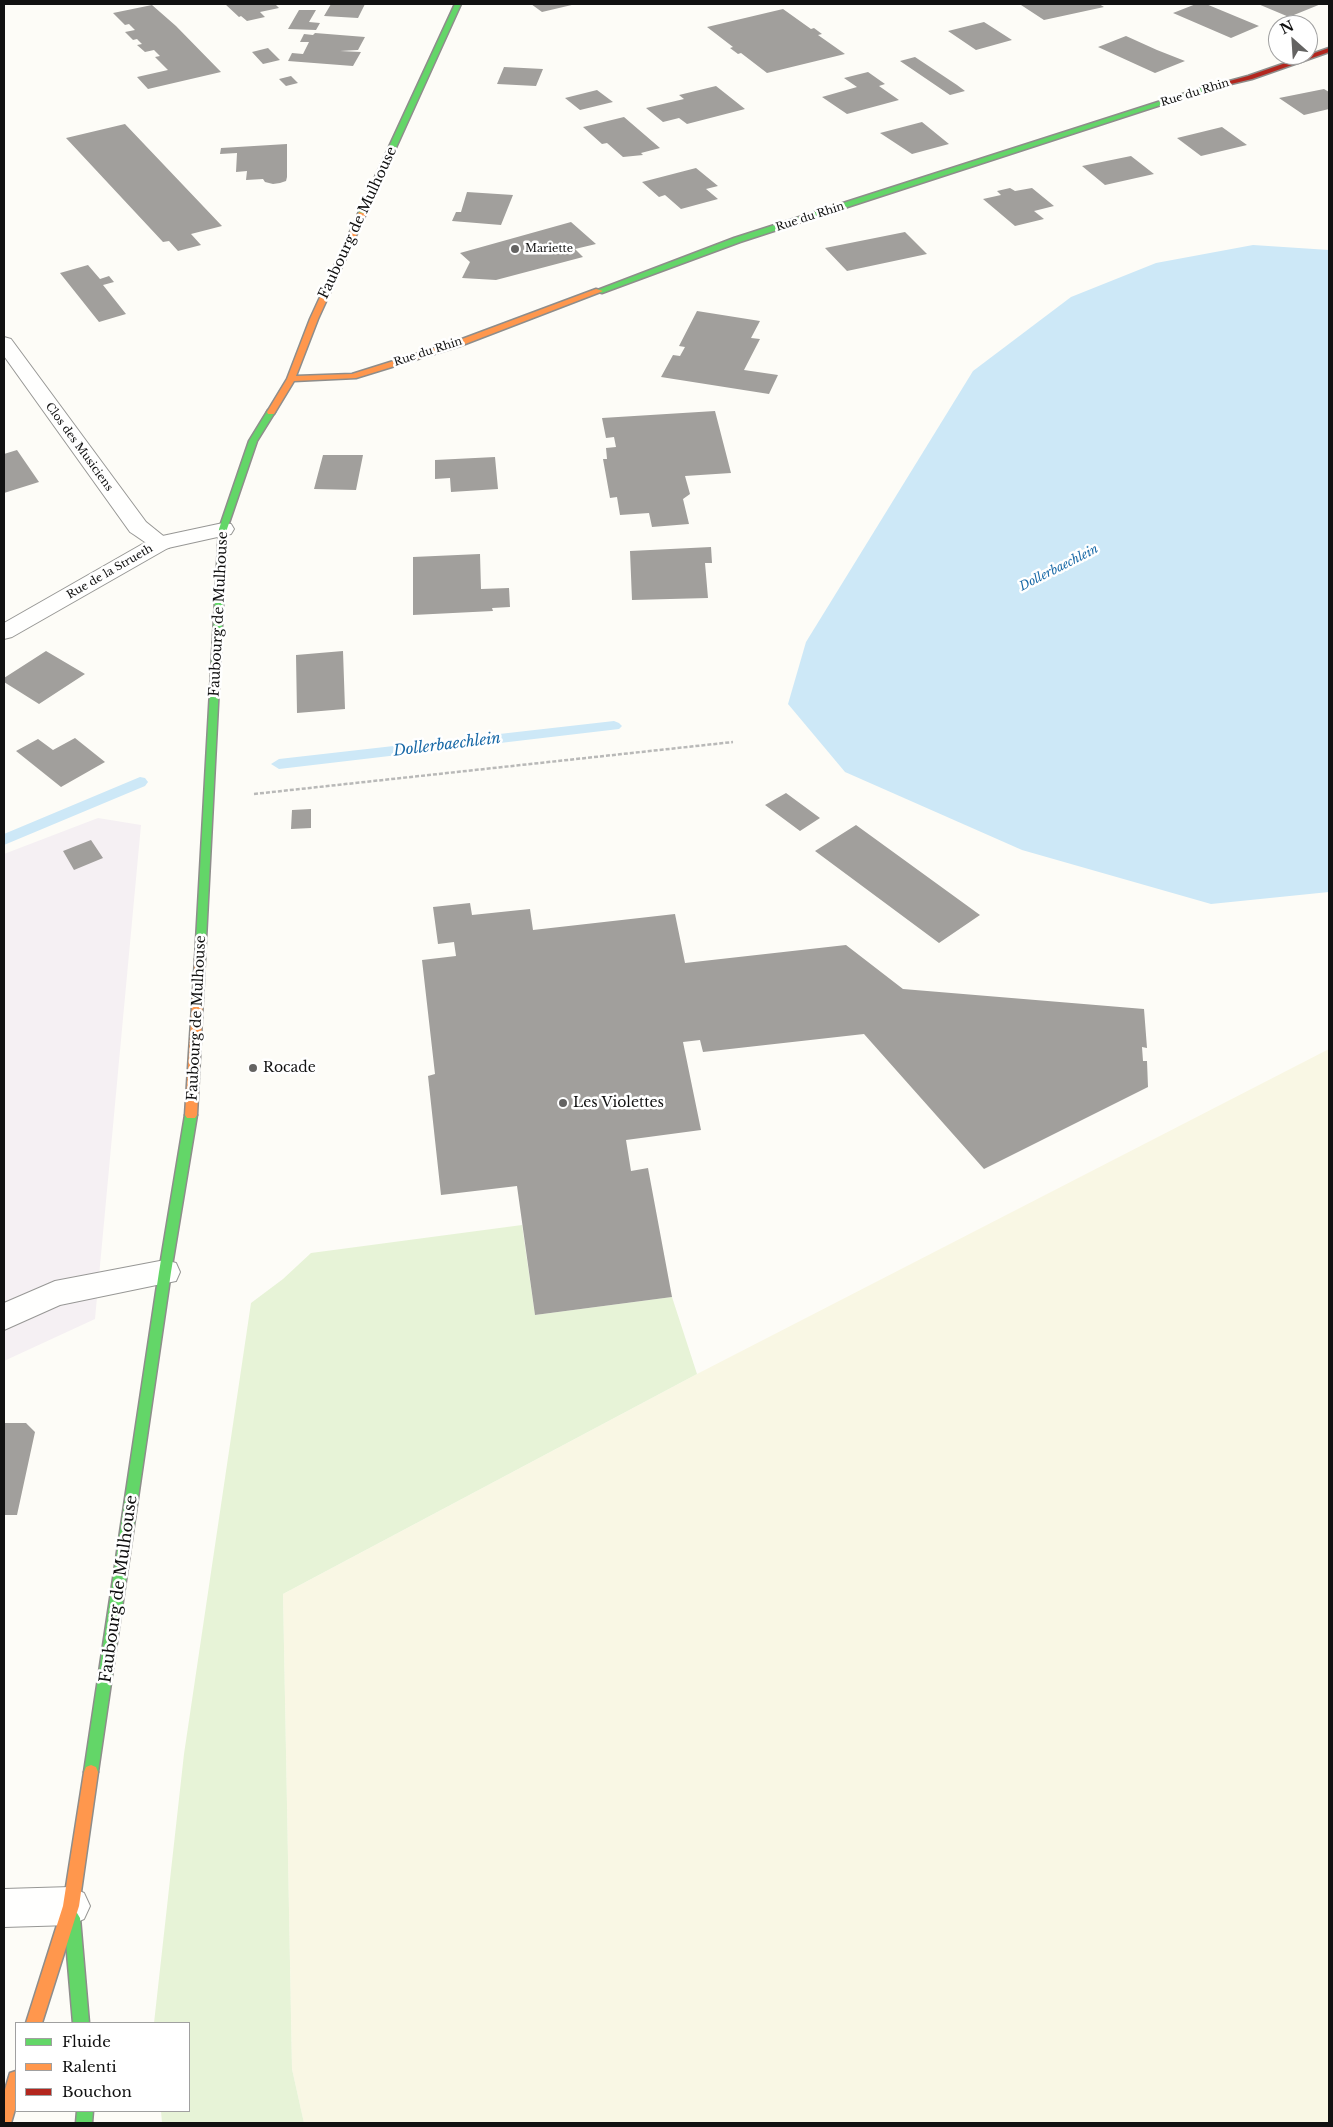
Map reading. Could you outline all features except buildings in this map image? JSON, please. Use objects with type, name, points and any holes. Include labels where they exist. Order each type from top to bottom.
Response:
[{"type":"main road","name":"Faubourg de Mulhouse","points":[[34,2022],[71,1906],[166,1272],[191,1123],[223,528],[253,441],[291,378],[314,319],[458,4]]},
{"type":"main road","name":"Rue du Rhin","points":[[291,378],[353,376],[457,344],[737,240],[1220,84],[1250,78],[1329,50]]},
{"type":"main road","name":"Faubourg de Mulhouse","points":[[71,1906],[81,2022]]},
{"type":"main road","points":[[4,2120],[15,2082]]},
{"type":"street","name":"Clos des Musiciens","points":[[4,343],[138,527],[161,543]]},
{"type":"street","name":"Rue de la Strueth","points":[[4,632],[161,543],[223,528]]},
{"type":"street","points":[[4,1317],[55,1293],[166,1272]]},
{"type":"street","points":[[4,1908],[71,1906]]},
{"type":"path","points":[[209,799],[733,742]]},
{"type":"shaded area","points":[[98,818],[141,825],[95,1319],[4,1361],[4,854]]},
{"type":"shaded area","points":[[1329,1049],[1329,2123],[304,2123],[292,2069],[283,1594],[697,1374]]},
{"type":"green space","points":[[522,1225],[535,1315],[672,1297],[697,1374],[283,1594],[292,2069],[304,2123],[162,2123],[161,2112],[190,2112],[190,2022],[154,2022],[184,1754],[251,1303],[283,1279],[311,1253]]},
{"type":"water","points":[[1253,245],[1329,250],[1329,892],[1211,904],[1022,850],[845,772],[788,704],[806,642],[973,371],[1071,297],[1156,263]]},
{"type":"waterway","name":"Dollerbaechlein","points":[[279,764],[614,726]]},
{"type":"waterway","name":"Dollerbaechlein","points":[[4,840],[140,782]]},
{"type":"traffic: fast","points":[[362,214],[458,4]]},
{"type":"traffic: fast","points":[[599,291],[737,240],[1214,86]]},
{"type":"traffic: fast","points":[[200,959],[223,529],[253,441],[271,412]]},
{"type":"traffic: fast","points":[[91,1772],[165,1272],[191,1115]]},
{"type":"traffic: fast","points":[[72,1918],[81,2022]]},
{"type":"traffic: fast","points":[[84,2123],[85,2112]]},
{"type":"traffic: slow","points":[[271,412],[291,379],[314,319],[362,214]]},
{"type":"traffic: slow","points":[[291,379],[353,376],[457,344],[599,291]]},
{"type":"traffic: slow","points":[[191,1115],[200,959]]},
{"type":"traffic: slow","points":[[34,2022],[71,1906],[91,1772]]},
{"type":"traffic: slow","points":[[4,2120],[15,2082]]},
{"type":"traffic: jam","points":[[1214,86],[1250,78],[1329,50]]},
{"type":"place","name":"Mariette","points":[[515,249]]},
{"type":"place","name":"Rocade","points":[[253,1068]]},
{"type":"place","name":"Les Violettes","points":[[563,1103]]}]
